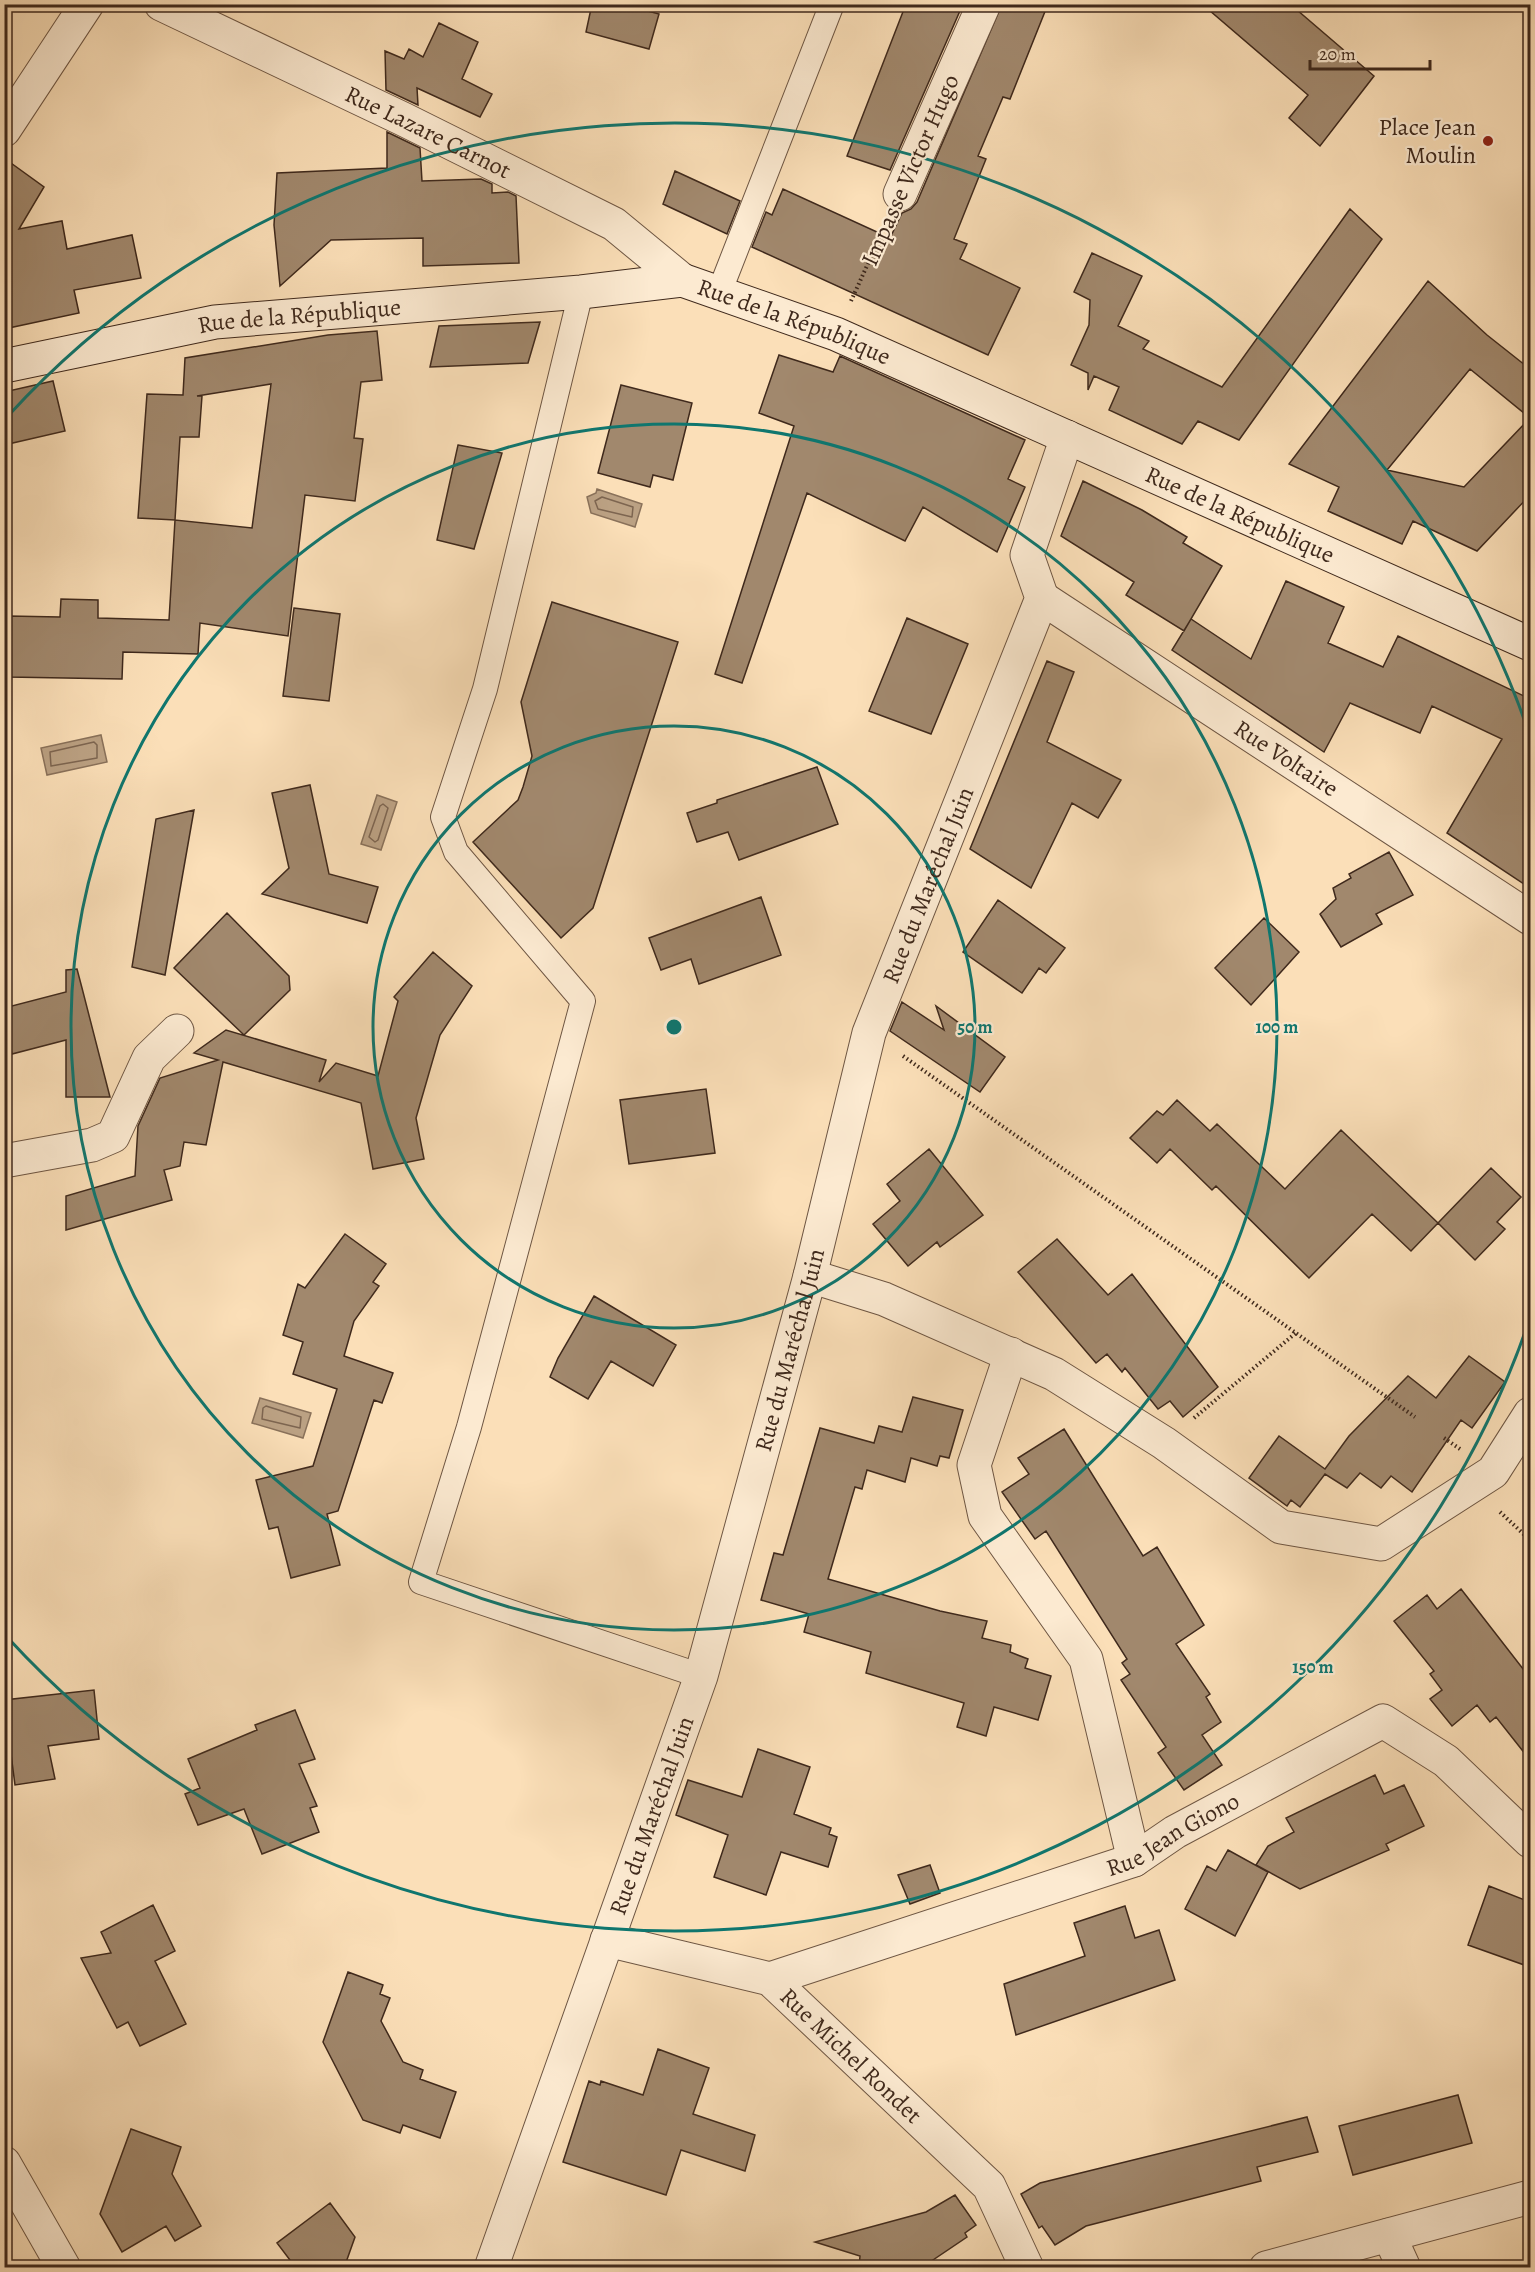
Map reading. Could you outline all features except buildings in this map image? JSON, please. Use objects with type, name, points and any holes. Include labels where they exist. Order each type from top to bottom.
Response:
[{"type":"street","points":[[4,130],[87,4]]},
{"type":"street","name":"Rue Lazare Carnot","points":[[161,4],[372,104],[614,224],[682,280]]},
{"type":"street","name":"Impasse Victor Hugo","points":[[900,194],[984,4]]},
{"type":"street","name":"Rue de la République","points":[[4,366],[215,322],[582,292],[682,280],[836,334],[1530,644]]},
{"type":"street","points":[[1042,598],[1027,555],[1067,437]]},
{"type":"street","name":"Rue du Maréchal Juin","points":[[491,2268],[701,1676],[810,1275],[869,1033],[1042,598]]},
{"type":"street","name":"Rue Voltaire","points":[[1042,598],[1530,918]]},
{"type":"street","points":[[4,1161],[92,1145],[113,1136],[149,1058],[177,1031]]},
{"type":"street","points":[[810,1275],[884,1299],[1053,1374],[1164,1443],[1281,1527],[1381,1544],[1493,1472],[1530,1414]]},
{"type":"street","points":[[1011,1354],[974,1465],[985,1516],[1086,1659],[1134,1860]]},
{"type":"street","name":"Rue Jean Giono","points":[[770,1979],[1134,1860],[1175,1832],[1299,1768],[1383,1721],[1446,1761],[1530,1841]]},
{"type":"street","name":"Rue Michel Rondet","points":[[607,1940],[770,1979],[988,2186],[1027,2268]]},
{"type":"street","points":[[4,2163],[64,2268]]},
{"type":"street","points":[[1266,2268],[1530,2197]]},
{"type":"street","points":[[1389,2235],[1404,2268]]},
{"type":"lane","points":[[719,293],[832,4]]},
{"type":"lane","points":[[582,292],[485,689],[443,817],[456,852],[583,1001],[470,1427],[421,1582],[701,1676]]},
{"type":"path","name":"Impasse Victor Hugo","points":[[836,334],[900,194]]},
{"type":"path","points":[[869,1033],[1415,1417]]},
{"type":"path","points":[[1164,1443],[1296,1332]]},
{"type":"water","points":[[597,489],[642,504],[635,527],[591,513],[587,497],[596,493]]},
{"type":"water","points":[[101,735],[107,762],[47,775],[41,748]]},
{"type":"water","points":[[377,795],[397,802],[381,850],[361,844]]},
{"type":"water","points":[[260,1398],[311,1413],[303,1438],[252,1423]]},
{"type":"place","name":"Place Jean Moulin","points":[[1488,141]]}]
